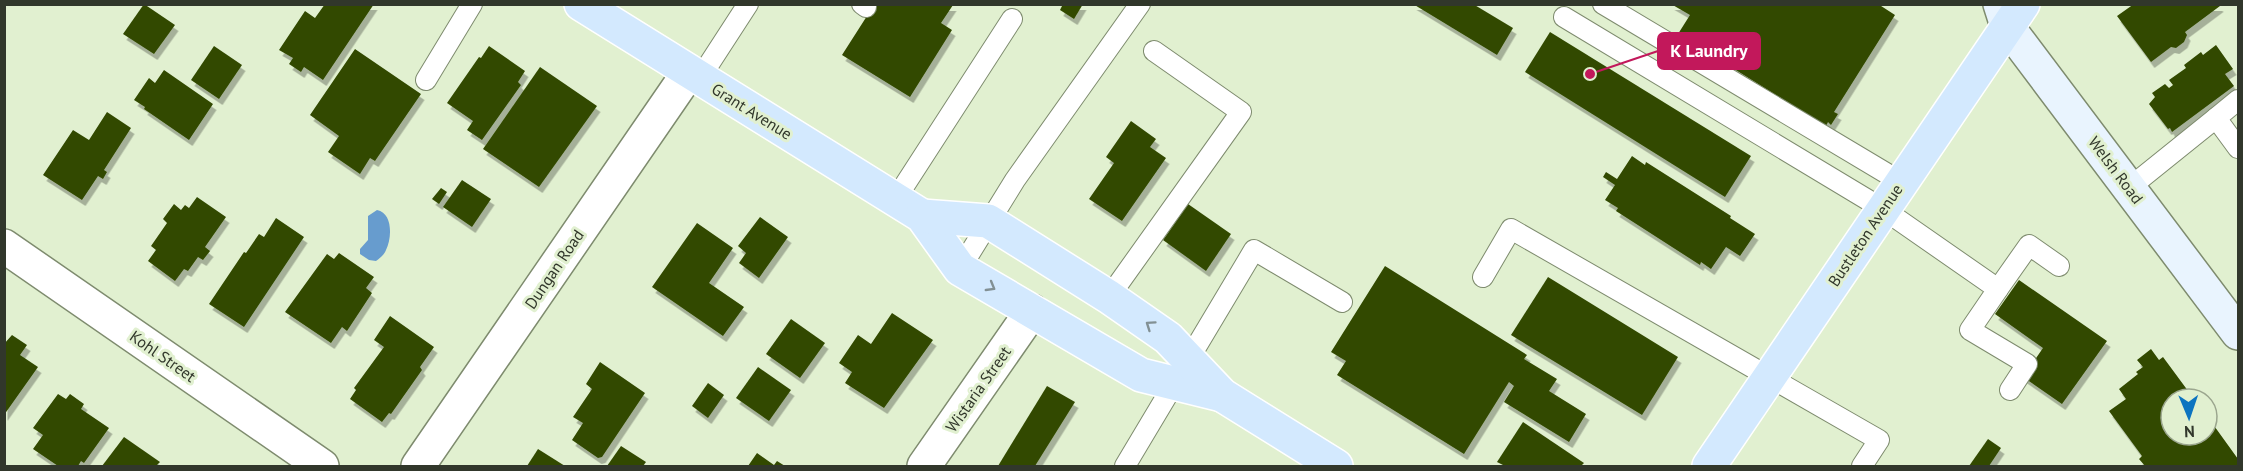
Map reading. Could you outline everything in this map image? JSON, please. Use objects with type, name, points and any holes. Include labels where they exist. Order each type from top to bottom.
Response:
[{"type":"main road","name":"Grant Avenue","points":[[581,4],[909,208],[960,269],[1141,375],[1181,372],[1222,395],[1320,462]]},
{"type":"main road","name":"Bustleton Avenue","points":[[1709,466],[1892,195],[2010,12]]},
{"type":"main road","name":"Welsh Road","points":[[2010,12],[2129,188],[2238,333]]},
{"type":"main road","name":"Grant Avenue","points":[[909,208],[988,220],[1109,297],[1168,338],[1181,372]]},
{"type":"street","name":"Dungan Road","points":[[418,466],[694,75]]},
{"type":"street","name":"Kohl Street","points":[[4,246],[322,466]]},
{"type":"street","name":"Wistaria Street","points":[[924,466],[1032,311]]},
{"type":"lane","points":[[426,80],[472,4]]},
{"type":"lane","points":[[694,75],[748,4]]},
{"type":"lane","points":[[960,269],[988,220],[1140,4]]},
{"type":"lane","points":[[1603,4],[1892,195],[1998,289]]},
{"type":"lane","points":[[1564,17],[1892,195]]},
{"type":"lane","points":[[909,208],[1012,19]]},
{"type":"lane","points":[[1109,297],[1241,112],[1154,51]]},
{"type":"lane","points":[[2129,188],[2238,100]]},
{"type":"lane","points":[[2216,118],[2238,148]]},
{"type":"lane","points":[[1483,277],[1511,229],[1879,440],[1862,466]]},
{"type":"lane","points":[[2010,390],[2027,364],[1970,330],[2029,245],[2059,266]]},
{"type":"lane","points":[[1125,466],[1254,250],[1342,302]]},
{"type":"water","points":[[377,210],[386,216],[390,233],[385,252],[376,261],[369,260],[360,254],[360,249],[368,240],[368,216]]},
{"type":"building","points":[[144,4],[175,25],[154,54],[123,34]]},
{"type":"building","points":[[325,4],[374,4],[323,80],[304,67],[301,72],[289,64],[293,58],[279,50],[305,11],[315,18]]},
{"type":"building","points":[[1063,4],[1083,4],[1074,19],[1060,10]]},
{"type":"building","points":[[1413,4],[1473,4],[1513,28],[1497,55]]},
{"type":"building","points":[[1671,4],[1878,4],[1895,15],[1834,112],[1838,114],[1831,125],[1828,122],[1826,126],[1678,34],[1690,15]]},
{"type":"building","points":[[2134,4],[2139,6],[2220,6],[2185,32],[2187,35],[2184,42],[2176,48],[2171,47],[2151,62],[2117,16]]},
{"type":"building","points":[[874,5],[953,5],[941,23],[952,30],[910,97],[842,55]]},
{"type":"building","points":[[1550,32],[1751,156],[1725,197],[1525,72]]},
{"type":"building","points":[[2216,45],[2233,69],[2225,74],[2234,86],[2172,132],[2149,104],[2155,97],[2152,93],[2165,84],[2169,88],[2173,85],[2169,80],[2186,68],[2184,65],[2201,52],[2203,55]]},
{"type":"building","points":[[214,46],[242,65],[219,99],[191,80]]},
{"type":"building","points":[[489,46],[525,71],[518,82],[521,85],[482,140],[467,130],[473,121],[447,103]]},
{"type":"building","points":[[355,49],[421,94],[375,161],[370,158],[360,174],[328,152],[339,136],[310,115]]},
{"type":"building","points":[[540,67],[597,106],[539,187],[483,149]]},
{"type":"building","points":[[164,70],[213,104],[189,140],[134,100],[149,78],[155,83]]},
{"type":"building","points":[[107,112],[131,128],[104,170],[107,172],[103,179],[98,176],[82,200],[43,175],[73,130],[89,140]]},
{"type":"building","points":[[1131,121],[1156,139],[1150,147],[1166,158],[1122,221],[1089,199],[1114,163],[1106,157]]},
{"type":"building","points":[[1632,156],[1645,165],[1646,162],[1755,234],[1740,256],[1726,247],[1711,269],[1701,262],[1700,265],[1616,211],[1618,208],[1605,200],[1615,185],[1603,177],[1606,172],[1617,179]]},
{"type":"building","points":[[462,180],[491,199],[472,227],[443,207]]},
{"type":"building","points":[[441,188],[447,192],[439,204],[432,199]]},
{"type":"building","points":[[197,197],[226,217],[205,247],[210,251],[203,260],[198,257],[188,271],[184,269],[175,281],[148,261],[156,250],[151,246],[167,223],[163,219],[174,204],[181,210],[185,205],[189,208]]},
{"type":"building","points":[[1188,204],[1231,234],[1206,271],[1163,240]]},
{"type":"building","points":[[760,217],[788,237],[759,278],[739,263],[746,253],[738,246]]},
{"type":"building","points":[[276,218],[304,237],[244,327],[209,304],[244,252],[246,253],[259,234],[264,237]]},
{"type":"building","points":[[697,223],[733,248],[709,283],[744,307],[723,336],[652,287]]},
{"type":"building","points":[[339,253],[374,277],[366,288],[372,293],[347,331],[342,327],[331,343],[285,312],[327,254],[334,259]]},
{"type":"building","points":[[1385,266],[1527,355],[1524,359],[1557,379],[1549,391],[1586,414],[1569,442],[1504,402],[1514,386],[1509,382],[1464,454],[1337,375],[1346,361],[1331,352]]},
{"type":"building","points":[[1548,277],[1678,357],[1642,415],[1511,335]]},
{"type":"building","points":[[2019,280],[2107,341],[2062,404],[2023,377],[2043,348],[1995,314]]},
{"type":"building","points":[[892,313],[933,340],[884,408],[845,383],[852,372],[839,363],[858,335],[871,344]]},
{"type":"building","points":[[390,316],[434,347],[420,367],[422,370],[391,414],[389,413],[382,422],[350,399],[356,390],[354,388],[384,347],[374,340]]},
{"type":"building","points":[[791,319],[825,343],[800,378],[766,354]]},
{"type":"building","points":[[12,335],[27,345],[20,355],[38,367],[4,415],[4,344]]},
{"type":"building","points":[[2151,349],[2159,360],[2163,357],[2185,387],[2159,387],[2159,447],[2219,447],[2219,433],[2238,459],[2238,466],[2145,466],[2139,459],[2142,456],[2109,411],[2126,399],[2119,389],[2143,367],[2137,360]]},
{"type":"building","points":[[600,362],[645,393],[602,457],[598,458],[572,440],[583,423],[573,417],[592,389],[586,384]]},
{"type":"building","points":[[758,367],[791,390],[769,421],[736,398]]},
{"type":"building","points":[[708,383],[724,395],[708,418],[692,406]]},
{"type":"building","points":[[1047,386],[1075,402],[1035,466],[998,466]]},
{"type":"building","points":[[58,394],[66,399],[70,394],[84,404],[81,409],[109,428],[84,463],[81,461],[78,466],[58,466],[33,449],[43,435],[33,428]]},
{"type":"building","points":[[1523,422],[1584,463],[1581,466],[1505,466],[1497,462]]},
{"type":"building","points":[[124,437],[160,462],[156,466],[102,466]]},
{"type":"building","points":[[1988,439],[2001,448],[1989,466],[1969,466]]},
{"type":"building","points":[[621,446],[646,462],[643,466],[607,466]]},
{"type":"building","points":[[538,449],[565,466],[527,466]]},
{"type":"building","points":[[757,453],[774,465],[777,461],[785,466],[748,466]]},
{"type":"place","name":"K Laundry","points":[[1590,74]]}]
